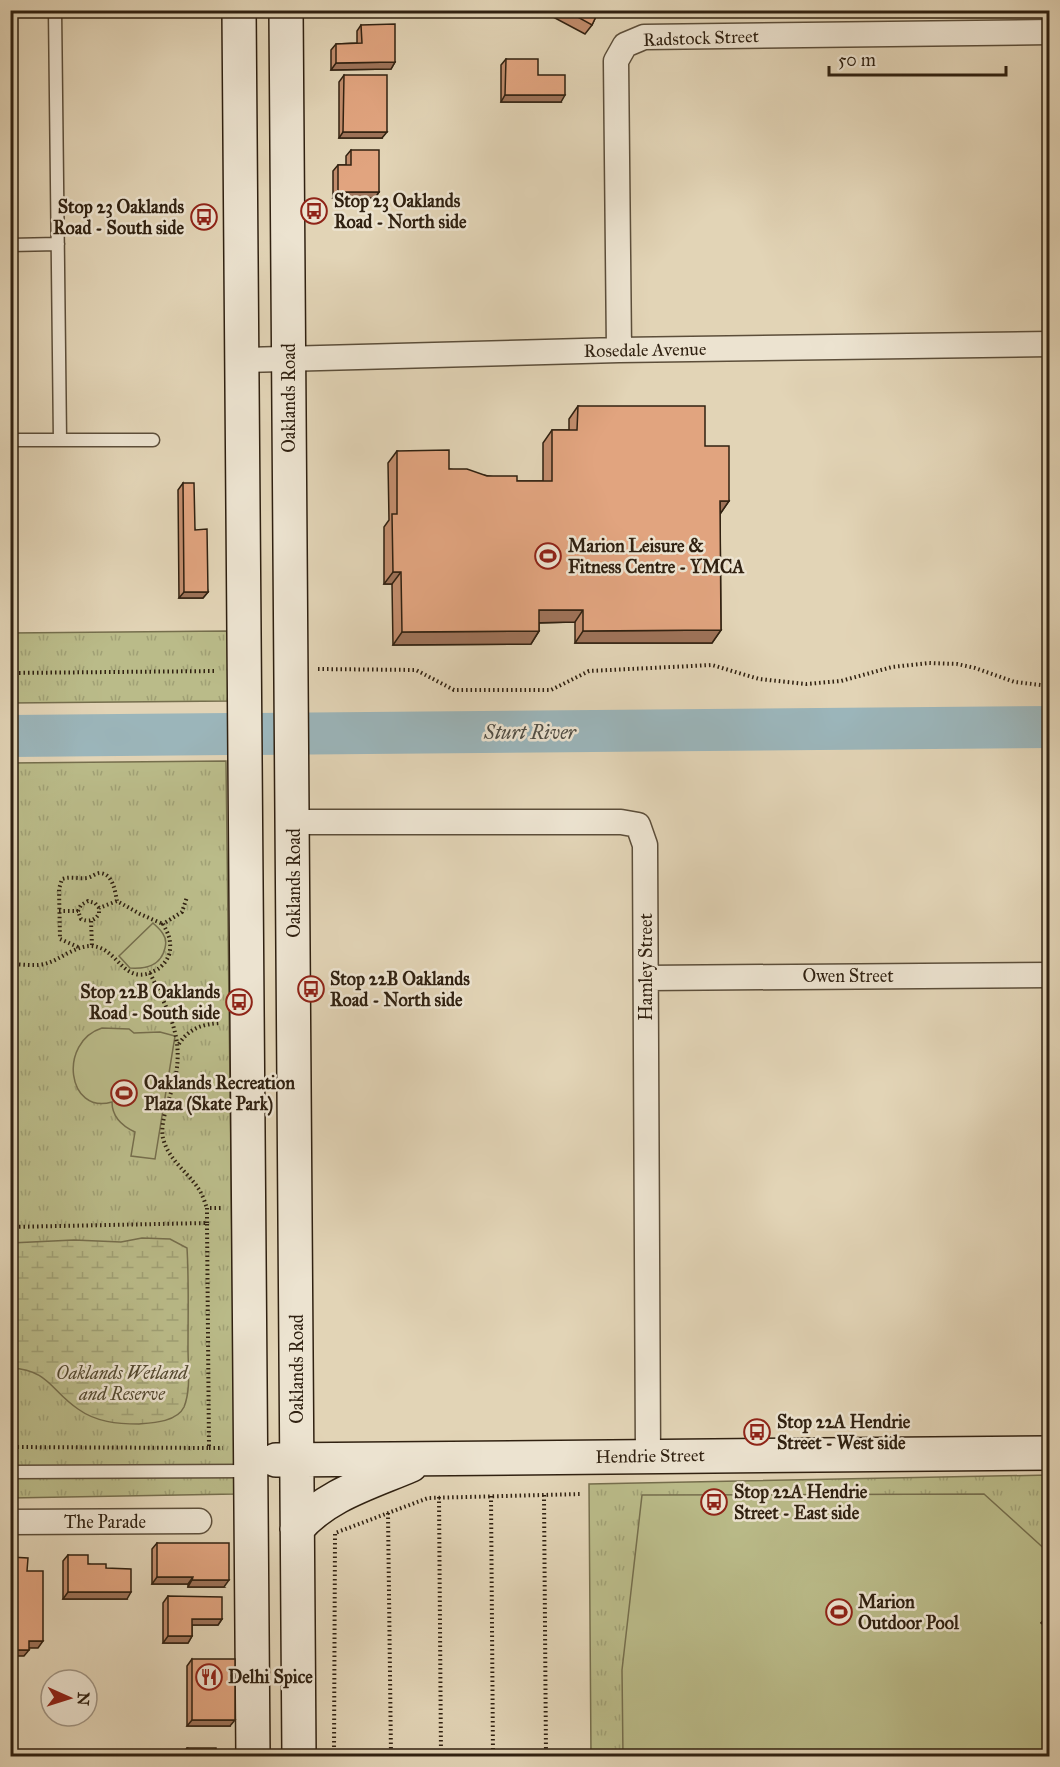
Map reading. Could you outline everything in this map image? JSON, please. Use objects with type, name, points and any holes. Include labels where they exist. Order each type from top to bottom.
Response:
[{"type":"main road","points":[[239,10],[241,360],[233,671],[244,790],[253,1756]]},
{"type":"main road","name":"Oaklands Road","points":[[286,10],[288,360],[301,670],[293,836],[299,1756]]},
{"type":"main road","points":[[245,861],[262,872],[272,873],[282,866],[293,836]]},
{"type":"main road","name":"Hendrie Street","points":[[250,1465],[297,1460],[427,1458],[1050,1453]]},
{"type":"main road","points":[[297,1529],[314,1511],[329,1501],[427,1458]]},
{"type":"street","name":"Radstock Street","points":[[619,350],[616,61],[625,45],[645,37],[1050,32]]},
{"type":"street","name":"Rosedale Avenue","points":[[241,360],[619,350],[1050,344]]},
{"type":"street","name":"Hamley Street","points":[[293,836],[621,822],[638,825],[645,845],[648,1456]]},
{"type":"street","name":"Owen Street","points":[[646,978],[1050,975]]},
{"type":"street","name":"The Parade","points":[[10,1522],[199,1521]]},
{"type":"lane","points":[[55,10],[60,440]]},
{"type":"lane","points":[[10,245],[58,244]]},
{"type":"lane","points":[[10,440],[153,440]]},
{"type":"lane","points":[[10,1472],[250,1465]]},
{"type":"path","points":[[301,670],[416,670],[454,690],[550,690],[589,671],[712,664],[759,679],[806,684],[841,681],[891,667],[929,663],[966,666],[1015,682],[1050,686]]},
{"type":"path","points":[[10,673],[233,671]]},
{"type":"path","points":[[10,964],[46,964],[78,947],[92,946],[105,951],[128,972],[141,975],[162,967],[170,952],[170,936],[163,924],[117,901],[112,880],[98,873],[85,878],[62,879],[58,889],[60,939],[78,947]]},
{"type":"path","points":[[163,924],[182,912],[187,897]]},
{"type":"path","points":[[88,901],[95,903],[99,908],[99,914],[91,921],[81,919],[78,911],[81,905],[88,901]]},
{"type":"path","points":[[99,908],[117,901]]},
{"type":"path","points":[[59,911],[78,911]]},
{"type":"path","points":[[91,921],[92,946]]},
{"type":"path","points":[[150,973],[171,1019],[179,1044],[176,1076],[167,1100],[163,1137],[174,1160],[200,1190],[207,1208]]},
{"type":"path","points":[[179,1044],[184,1036],[198,1026],[209,1023],[247,1023]]},
{"type":"path","points":[[10,1227],[207,1223],[209,1448],[10,1448]]},
{"type":"path","points":[[334,1756],[335,1533],[428,1498],[581,1494]]},
{"type":"path","points":[[544,1495],[546,1756]]},
{"type":"path","points":[[491,1496],[493,1756]]},
{"type":"path","points":[[440,1497],[441,1756]]},
{"type":"path","points":[[388,1513],[391,1756]]},
{"type":"green space","points":[[228,631],[229,701],[11,703],[10,633]]},
{"type":"green space","name":"Oaklands Wetland and Reserve","points":[[226,761],[235,1494],[11,1498],[10,763]]},
{"type":"green space","points":[[153,923],[165,937],[166,945],[163,954],[152,965],[130,968],[119,956]]},
{"type":"green space","name":"Oaklands Recreation Plaza (Skate Park)","points":[[102,1028],[129,1029],[134,1033],[160,1032],[175,1036],[155,1159],[131,1156],[135,1132],[119,1120],[112,1107],[112,1102],[97,1103],[85,1098],[77,1088],[74,1061],[79,1047],[88,1036]]},
{"type":"green space","points":[[142,1238],[170,1239],[187,1248],[188,1393],[181,1412],[170,1419],[139,1424],[107,1421],[92,1417],[78,1409],[42,1377],[11,1368],[11,1243],[74,1240],[121,1242]]},
{"type":"green space","name":"Marion Outdoor Pool","points":[[1049,1475],[1049,1756],[591,1756],[589,1484]]},
{"type":"green space","name":"Marion Outdoor Pool","points":[[984,1494],[1049,1553],[1049,1756],[623,1756],[622,1670],[642,1495]]},
{"type":"building","points":[[565,10],[599,10],[592,25]]},
{"type":"building","points":[[395,24],[395,62],[336,63],[336,44],[362,43],[361,25]]},
{"type":"building","points":[[506,59],[538,59],[538,75],[565,75],[565,95],[505,95]]},
{"type":"building","points":[[344,75],[387,75],[387,132],[343,132]]},
{"type":"building","points":[[351,150],[379,150],[379,192],[338,192],[338,165],[351,165]]},
{"type":"building","name":"Marion Leisure & Fitness Centre - YMCA","points":[[578,406],[705,406],[705,446],[729,446],[729,501],[720,501],[721,630],[583,631],[583,610],[539,610],[539,631],[402,632],[401,572],[393,572],[392,514],[397,514],[397,451],[449,450],[449,469],[467,469],[487,476],[517,476],[517,481],[552,481],[552,430],[577,430]]},
{"type":"building","points":[[183,483],[194,483],[195,530],[207,529],[208,592],[184,592]]},
{"type":"building","points":[[157,1543],[229,1543],[229,1580],[157,1577]]},
{"type":"building","points":[[68,1555],[88,1555],[88,1564],[106,1564],[106,1568],[131,1569],[131,1592],[68,1592]]},
{"type":"building","points":[[10,1557],[28,1558],[27,1571],[43,1571],[43,1641],[29,1641],[29,1650],[10,1650]]},
{"type":"building","points":[[168,1596],[222,1597],[222,1619],[192,1619],[192,1636],[168,1636]]},
{"type":"building","points":[[192,1659],[235,1659],[235,1720],[192,1720]]},
{"type":"building","points":[[187,1748],[216,1748],[216,1756],[187,1756]]},
{"type":"waterway","name":"Sturt River","points":[[10,736],[1050,727]]},
{"type":"place","name":"Stop 23 Oaklands Road - North side","points":[[314,211]]},
{"type":"place","name":"Stop 23 Oaklands Road - South side","points":[[204,217]]},
{"type":"place","name":"Marion Leisure & Fitness Centre - YMCA","points":[[548,556]]},
{"type":"place","name":"Stop 22B Oaklands Road - North side","points":[[311,989]]},
{"type":"place","name":"Stop 22B Oaklands Road - South side","points":[[239,1002]]},
{"type":"place","name":"Oaklands Recreation Plaza (Skate Park)","points":[[124,1093]]},
{"type":"place","name":"Stop 22A Hendrie Street - West side","points":[[757,1432]]},
{"type":"place","name":"Stop 22A Hendrie Street - East side","points":[[714,1502]]},
{"type":"place","name":"Marion Outdoor Pool","points":[[839,1612]]},
{"type":"place","name":"Delhi Spice","points":[[209,1677]]}]
